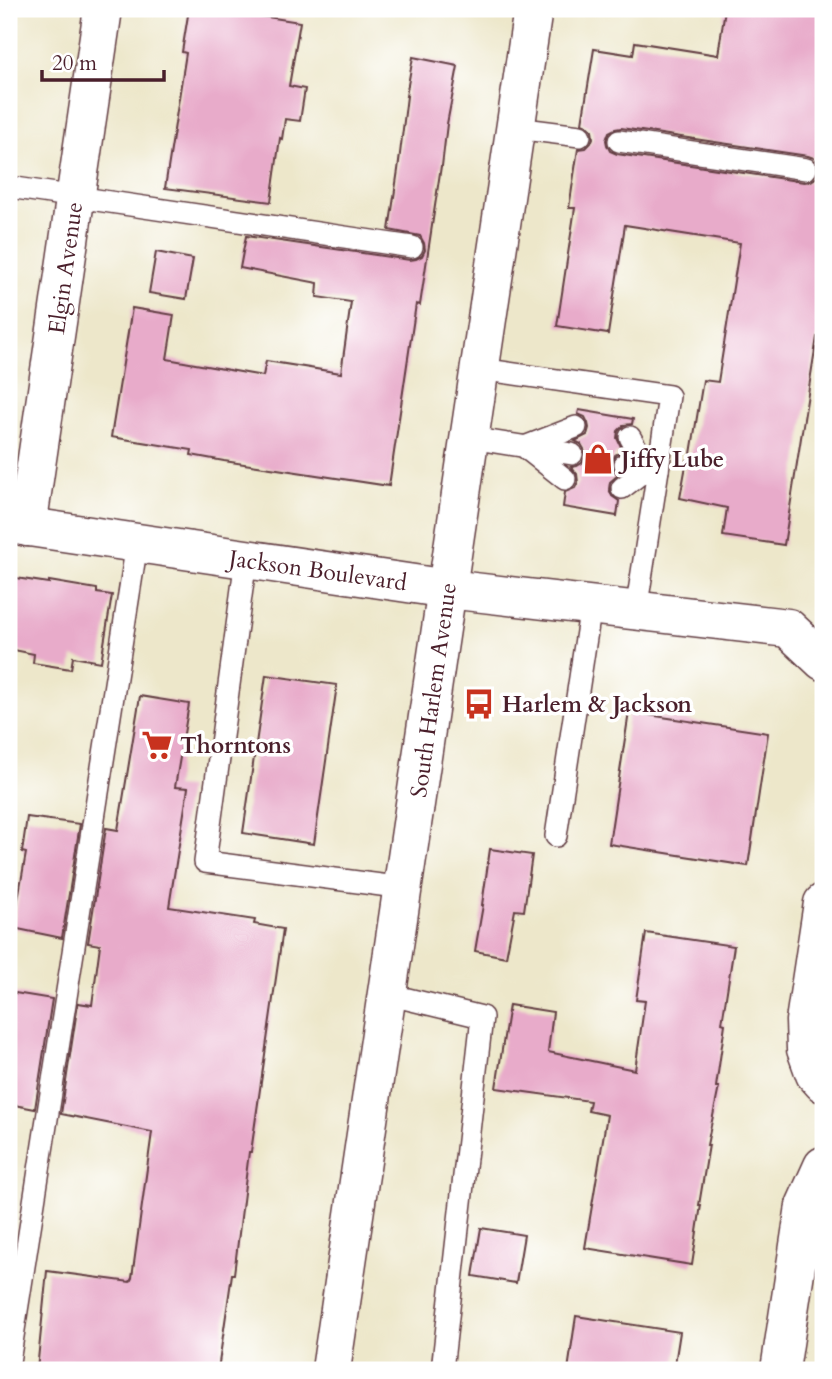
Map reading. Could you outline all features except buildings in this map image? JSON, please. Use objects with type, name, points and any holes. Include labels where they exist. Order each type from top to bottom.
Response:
[{"type":"street","name":"Elgin Avenue","points":[[18,526],[76,197],[103,9]]},
{"type":"street","name":"South Harlem Avenue","points":[[331,1370],[533,9]]},
{"type":"street","name":"Jackson Boulevard","points":[[18,526],[448,589],[636,611],[806,626],[823,661]]},
{"type":"street","points":[[823,903],[805,1021],[806,1049],[816,1074],[823,1083]]},
{"type":"street","points":[[780,1370],[805,1206],[823,1166]]},
{"type":"lane","points":[[516,128],[580,136]]},
{"type":"lane","points":[[619,141],[806,169]]},
{"type":"lane","points":[[9,187],[412,247]]},
{"type":"lane","points":[[480,369],[669,396],[653,469],[636,611]]},
{"type":"lane","points":[[525,447],[576,427]]},
{"type":"lane","points":[[630,437],[653,469]]},
{"type":"lane","points":[[470,438],[572,454]]},
{"type":"lane","points":[[525,447],[565,478]]},
{"type":"lane","points":[[625,464],[653,469]]},
{"type":"lane","points":[[622,488],[653,469]]},
{"type":"lane","points":[[9,1362],[137,543]]},
{"type":"lane","points":[[246,559],[205,862],[404,888]]},
{"type":"lane","points":[[556,836],[590,606]]},
{"type":"lane","points":[[387,994],[482,1017],[442,1370]]},
{"type":"place","name":"Jiffy Lube","points":[[598,459]]},
{"type":"place","name":"Harlem & Jackson","points":[[479,704]]},
{"type":"place","name":"Thorntons","points":[[157,745]]}]
